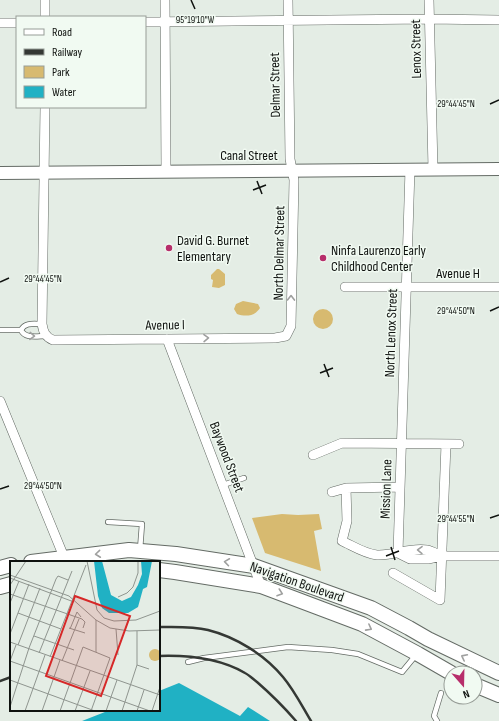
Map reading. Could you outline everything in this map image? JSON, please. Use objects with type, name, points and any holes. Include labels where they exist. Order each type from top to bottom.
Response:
[{"type":"main road","name":"Navigation Boulevard","points":[[48,561],[65,560],[128,550],[176,554],[254,566],[371,608],[428,639],[499,673]]},
{"type":"main road","points":[[0,568],[10,565]]},
{"type":"main road","name":"Navigation Boulevard","points":[[160,570],[261,586],[362,624],[443,668]]},
{"type":"main road","points":[[0,587],[10,584]]},
{"type":"main road","points":[[418,654],[428,639]]},
{"type":"main road","points":[[483,688],[499,694]]},
{"type":"street","points":[[45,0],[45,16]]},
{"type":"street","points":[[165,0],[166,171]]},
{"type":"street","name":"Delmar Street","points":[[288,0],[291,170]]},
{"type":"street","name":"Lenox Street","points":[[429,0],[433,169]]},
{"type":"street","points":[[146,22],[429,19],[499,20]]},
{"type":"street","points":[[0,23],[16,23]]},
{"type":"street","points":[[45,108],[42,324],[46,336]]},
{"type":"street","name":"Canal Street","points":[[0,173],[499,168]]},
{"type":"street","name":"North Lenox Street","points":[[402,426],[410,169]]},
{"type":"street","name":"North Delmar Street","points":[[286,336],[291,326],[294,187],[294,180],[291,170]]},
{"type":"street","name":"Avenue H","points":[[345,287],[499,287]]},
{"type":"street","name":"Avenue I","points":[[46,336],[53,340],[275,338],[286,336]]},
{"type":"street","name":"Baywood Street","points":[[167,339],[261,586]]},
{"type":"street","points":[[0,401],[65,560]]},
{"type":"street","name":"Mission Lane","points":[[398,553],[402,426]]},
{"type":"street","points":[[313,455],[342,443],[459,444]]},
{"type":"street","points":[[393,573],[440,600],[446,444]]},
{"type":"street","points":[[332,492],[346,488],[400,487]]},
{"type":"street","points":[[346,488],[347,521],[342,541],[370,554],[376,555],[398,553],[410,550],[428,550],[442,556],[499,556]]},
{"type":"lane","points":[[21,330],[26,324],[42,324]]},
{"type":"lane","points":[[0,330],[21,330]]},
{"type":"lane","points":[[21,330],[22,334],[26,336],[46,336]]},
{"type":"lane","points":[[223,485],[244,478]]},
{"type":"lane","points":[[108,522],[142,524],[140,551]]},
{"type":"lane","points":[[188,662],[204,658],[288,647],[332,650],[358,654],[402,672],[418,654]]},
{"type":"lane","points":[[437,721],[434,716],[442,693]]},
{"type":"green space","points":[[217,269],[225,274],[225,285],[219,288],[212,287],[213,280],[211,279],[211,275]]},
{"type":"green space","points":[[243,301],[258,304],[260,308],[256,313],[250,315],[237,314],[234,309],[236,304]]},
{"type":"green space","points":[[323,309],[330,312],[333,319],[330,326],[323,329],[316,326],[313,319],[316,312]]},
{"type":"green space","points":[[282,514],[319,514],[322,529],[314,531],[321,571],[265,553],[252,518]]},
{"type":"water","points":[[179,683],[240,716],[248,707],[270,721],[82,721],[107,711],[160,711],[160,691]]},
{"type":"railway","points":[[160,627],[190,627],[208,630],[229,637],[259,654],[268,661],[287,682],[311,721]]},
{"type":"railway","points":[[160,656],[203,658],[235,668],[257,682],[296,721]]},
{"type":"railway","points":[[0,681],[10,677]]},
{"type":"place","name":"David G. Burnet Elementary","points":[[169,248]]},
{"type":"place","name":"Ninfa Laurenzo Early Childhood Center","points":[[323,258]]}]
